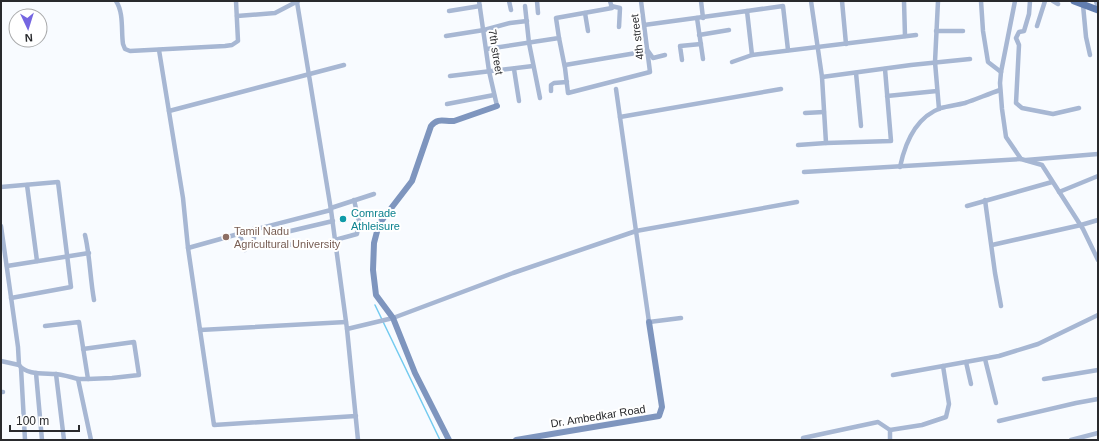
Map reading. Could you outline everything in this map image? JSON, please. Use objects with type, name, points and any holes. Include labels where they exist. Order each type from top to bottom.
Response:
[{"type":"main road","points":[[1074,1],[1097,6]]},
{"type":"street","points":[[116,1],[119,5],[122,42],[125,49],[130,51],[225,46],[236,44],[238,41],[236,1]]},
{"type":"street","points":[[237,16],[275,13],[297,1],[333,220],[347,329],[358,440]]},
{"type":"street","points":[[509,1],[511,10]]},
{"type":"street","points":[[537,1],[538,13]]},
{"type":"street","name":"4th street","points":[[567,82],[568,93],[650,72],[641,1]]},
{"type":"street","points":[[701,1],[703,18]]},
{"type":"street","points":[[811,1],[822,77],[826,143]]},
{"type":"street","points":[[842,1],[846,44]]},
{"type":"street","points":[[904,1],[905,36]]},
{"type":"street","points":[[938,1],[935,62],[939,109]]},
{"type":"street","points":[[981,1],[983,31],[988,62],[1001,72]]},
{"type":"street","points":[[1015,1],[1001,72],[1000,90],[1006,137],[1022,160],[1042,165],[1081,225],[1098,260]]},
{"type":"street","points":[[1030,1],[1029,14],[1024,31],[1019,32],[1016,38],[1019,45],[1016,103],[1022,108],[1053,114],[1079,108]]},
{"type":"street","points":[[1037,26],[1045,1]]},
{"type":"street","points":[[1053,1],[1058,4]]},
{"type":"street","points":[[644,24],[703,18],[747,11],[783,3],[788,50]]},
{"type":"street","points":[[1084,3],[1086,37],[1090,55]]},
{"type":"street","points":[[449,11],[480,4]]},
{"type":"street","name":"7th street","points":[[480,4],[497,106]]},
{"type":"street","points":[[550,91],[554,83],[567,82],[556,18],[612,8],[611,4],[620,8],[619,27]]},
{"type":"street","points":[[525,6],[529,43],[540,98]]},
{"type":"street","points":[[747,11],[752,55]]},
{"type":"street","points":[[585,13],[588,31]]},
{"type":"street","points":[[697,18],[703,58]]},
{"type":"street","points":[[446,36],[484,30],[527,20]]},
{"type":"street","points":[[699,35],[730,30]]},
{"type":"street","points":[[936,31],[963,31]]},
{"type":"street","points":[[732,62],[752,55],[916,35]]},
{"type":"street","points":[[487,49],[559,38]]},
{"type":"street","points":[[682,60],[680,46],[701,44]]},
{"type":"street","points":[[159,50],[183,198],[188,248],[214,425],[356,416]]},
{"type":"street","points":[[564,65],[648,51],[653,58],[665,55]]},
{"type":"street","points":[[822,77],[935,62],[970,59]]},
{"type":"street","points":[[169,111],[344,65]]},
{"type":"street","points":[[450,76],[533,66]]},
{"type":"street","points":[[514,69],[519,101]]},
{"type":"street","points":[[798,145],[891,141],[885,69]]},
{"type":"street","points":[[856,73],[860,126]]},
{"type":"street","points":[[620,118],[781,89]]},
{"type":"street","points":[[616,90],[649,322],[681,318]]},
{"type":"street","points":[[900,167],[909,139],[916,126],[928,114],[939,109],[964,103],[1000,90]]},
{"type":"street","points":[[887,96],[937,91]]},
{"type":"street","points":[[447,104],[494,95]]},
{"type":"street","points":[[449,440],[415,373],[393,318],[376,295],[373,270],[374,243],[379,224],[412,181],[431,126],[434,122],[438,120],[449,122],[497,106]]},
{"type":"street","points":[[805,113],[824,112]]},
{"type":"street","points":[[804,172],[1022,160],[1098,154]]},
{"type":"street","points":[[1059,192],[1098,176]]},
{"type":"street","points":[[1,187],[58,182],[72,287],[11,298]]},
{"type":"street","points":[[966,206],[1052,182]]},
{"type":"street","points":[[27,185],[37,261]]},
{"type":"street","points":[[188,248],[253,229],[331,209],[374,194]]},
{"type":"street","points":[[281,243],[293,244],[336,242],[357,234],[359,221],[354,200]]},
{"type":"street","points":[[985,200],[1001,306]]},
{"type":"street","points":[[347,329],[393,318],[514,273],[636,232],[797,202]]},
{"type":"street","points":[[282,233],[333,220]]},
{"type":"street","points":[[992,245],[1098,220]]},
{"type":"street","points":[[1,226],[18,347],[25,440]]},
{"type":"street","points":[[253,229],[254,238]]},
{"type":"street","points":[[239,233],[245,250]]},
{"type":"street","points":[[85,234],[89,253],[94,300]]},
{"type":"street","points":[[7,266],[89,253]]},
{"type":"street","points":[[893,376],[999,356],[1038,344],[1098,315]]},
{"type":"street","points":[[45,326],[80,322],[88,379]]},
{"type":"street","points":[[200,330],[346,322]]},
{"type":"street","name":"Dr. Ambedkar Road","points":[[516,440],[659,416],[662,407],[649,322]]},
{"type":"street","points":[[1,361],[36,373],[56,374],[78,379],[112,378],[139,375],[134,342],[83,349]]},
{"type":"street","points":[[985,358],[996,403]]},
{"type":"street","points":[[966,362],[971,384]]},
{"type":"street","points":[[803,438],[878,422],[890,430],[922,425],[946,417],[949,404],[943,366]]},
{"type":"street","points":[[1044,379],[1098,370]]},
{"type":"street","points":[[36,373],[42,440]]},
{"type":"street","points":[[56,374],[64,440]]},
{"type":"street","points":[[78,379],[91,440]]},
{"type":"street","points":[[999,421],[1098,399]]},
{"type":"street","points":[[890,430],[890,440]]},
{"type":"street","points":[[1070,440],[1098,433]]},
{"type":"waterway","points":[[375,305],[440,440]]},
{"type":"place","name":"Comrade Athleisure","points":[[343,219]]},
{"type":"place","name":"Tamil Nadu Agricultural University","points":[[226,237]]}]
